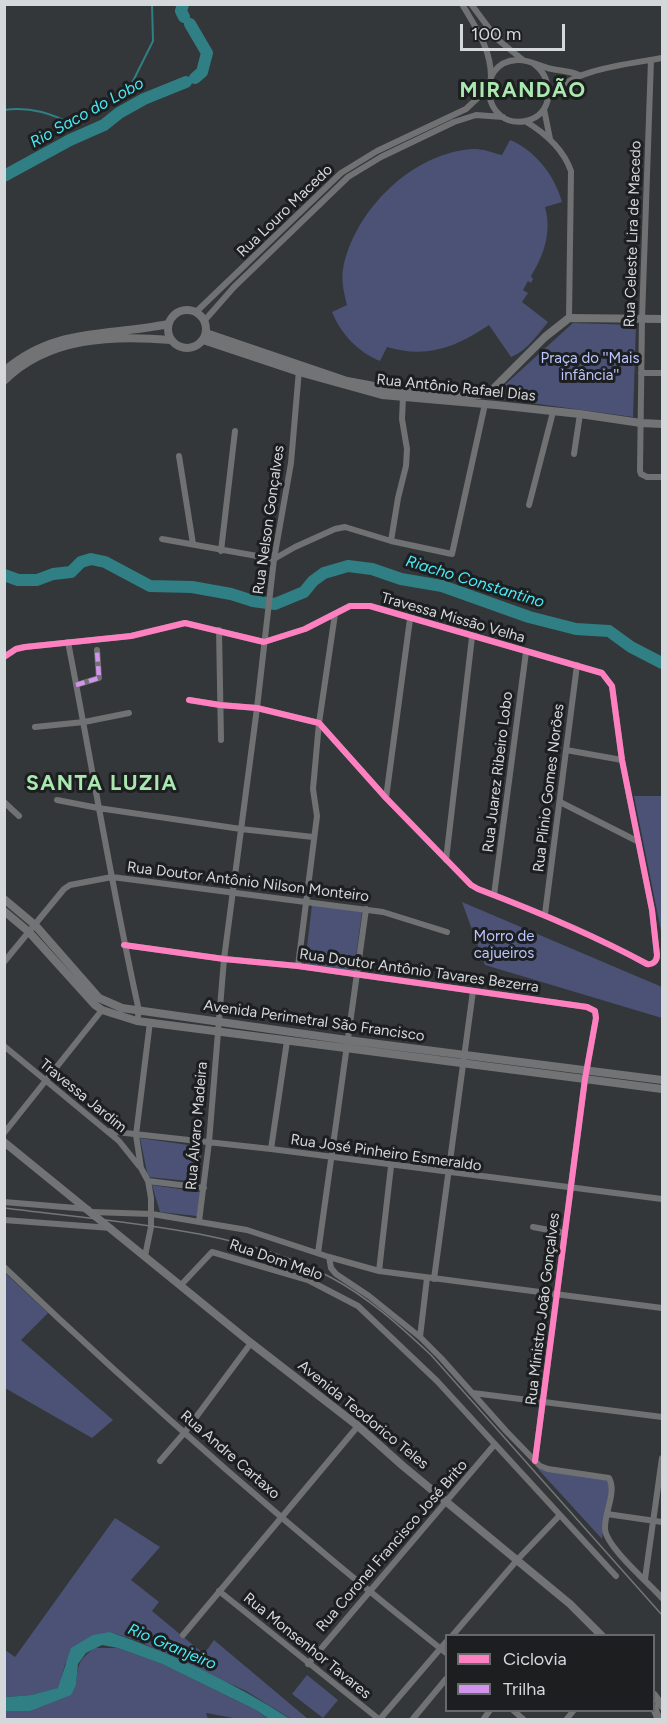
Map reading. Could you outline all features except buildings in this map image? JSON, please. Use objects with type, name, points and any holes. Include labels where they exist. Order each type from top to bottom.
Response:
[{"type":"main road","points":[[179,311],[196,312],[205,320],[205,337],[199,345],[187,349],[175,345],[171,340],[168,324],[179,311]]},
{"type":"main road","points":[[569,318],[663,319]]},
{"type":"main road","name":"Rua Antônio Rafael Dias","points":[[205,337],[361,391],[403,397],[472,396],[492,390],[545,337],[569,318]]},
{"type":"main road","points":[[4,371],[58,340],[168,324]]},
{"type":"main road","points":[[4,381],[31,361],[57,348],[98,339],[171,340]]},
{"type":"main road","name":"Rua Antônio Rafael Dias","points":[[299,368],[367,385],[426,395],[663,424]]},
{"type":"main road","points":[[492,390],[490,398],[495,405]]},
{"type":"main road","name":"Avenida Perimetral São Francisco","points":[[4,899],[76,977],[102,1010],[138,1016],[218,1022],[346,1044],[586,1075],[663,1089]]},
{"type":"main road","name":"Avenida Perimetral São Francisco","points":[[4,911],[32,928]]},
{"type":"main road","name":"Avenida Perimetral São Francisco","points":[[76,977],[99,998],[150,1022],[287,1041],[346,1044]]},
{"type":"main road","name":"Avenida Perimetral São Francisco","points":[[586,1075],[663,1080]]},
{"type":"main road","name":"Avenida Teodorico Teles","points":[[4,1142],[251,1343],[358,1426],[518,1559],[601,1634]]},
{"type":"street","points":[[462,4],[486,46],[490,62],[489,100],[503,117],[514,121],[525,121],[536,117],[560,86],[579,75],[663,58]]},
{"type":"street","points":[[471,4],[497,39],[524,60],[579,75]]},
{"type":"street","points":[[490,80],[498,68],[507,62],[524,60]]},
{"type":"street","name":"Rua Celeste Lira de Macedo","points":[[651,60],[642,318],[640,471],[647,477],[663,477]]},
{"type":"street","points":[[534,64],[543,72],[548,81],[549,98]]},
{"type":"street","name":"Rua Louro Macedo","points":[[196,312],[340,173],[377,151],[466,110],[484,93],[490,80]]},
{"type":"street","points":[[544,109],[550,139]]},
{"type":"street","name":"Rua Louro Macedo","points":[[205,320],[242,280],[348,177],[381,157],[454,122],[476,115],[503,117]]},
{"type":"street","points":[[525,121],[550,139],[563,153],[571,171],[569,318]]},
{"type":"street","name":"Rua Nelson Gonçalves","points":[[241,830],[274,559],[291,463],[299,368]]},
{"type":"street","points":[[641,373],[663,373]]},
{"type":"street","points":[[391,541],[406,466],[403,397]]},
{"type":"street","points":[[162,538],[274,559],[295,547],[335,529],[345,527],[391,541],[452,554],[485,404]]},
{"type":"street","points":[[528,506],[553,412]]},
{"type":"street","points":[[574,454],[580,414]]},
{"type":"street","points":[[220,550],[235,431]]},
{"type":"street","points":[[179,456],[193,544]]},
{"type":"street","name":"Travessa Missão Velha","points":[[264,642],[305,630],[350,606],[361,605],[602,673],[612,686],[622,760]]},
{"type":"street","points":[[298,966],[317,816],[313,789],[319,723],[335,614]]},
{"type":"street","points":[[386,798],[410,619]]},
{"type":"street","points":[[4,657],[25,646],[131,636],[185,623],[264,642]]},
{"type":"street","points":[[219,630],[221,740]]},
{"type":"street","points":[[446,860],[472,637]]},
{"type":"street","points":[[68,642],[138,1016]]},
{"type":"street","points":[[76,685],[99,678],[97,650]]},
{"type":"street","name":"Rua Juarez Ribeiro Lobo","points":[[494,895],[526,652]]},
{"type":"street","name":"Rua Plinio Gomes Norões","points":[[545,914],[577,665]]},
{"type":"street","points":[[189,700],[257,708],[319,723],[386,798],[471,885],[545,914],[647,964],[653,963],[657,958],[652,910],[622,760],[566,750]]},
{"type":"street","points":[[35,728],[129,713]]},
{"type":"street","points":[[57,800],[241,830],[314,837]]},
{"type":"street","points":[[4,802],[20,816]]},
{"type":"street","points":[[560,802],[637,841]]},
{"type":"street","name":"Rua Álvaro Madeira","points":[[199,1221],[209,1142],[224,959],[241,830]]},
{"type":"street","name":"Rua Doutor Antônio Nilson Monteiro","points":[[4,963],[52,902],[70,885],[112,877],[366,909],[394,915],[447,932]]},
{"type":"street","points":[[318,1253],[366,909]]},
{"type":"street","name":"Rua Doutor Antônio Tavares Bezerra","points":[[124,945],[224,959],[298,966],[587,1007],[595,1011],[596,1018]]},
{"type":"street","points":[[420,1337],[448,1173],[473,991]]},
{"type":"street","points":[[4,1133],[102,1010]]},
{"type":"street","name":"Rua Ministro João Gonçalves","points":[[535,1461],[559,1294],[570,1188],[596,1018]]},
{"type":"street","name":"Travessa Jardim","points":[[141,1168],[136,1135],[150,1022]]},
{"type":"street","points":[[271,1149],[287,1041]]},
{"type":"street","name":"Travessa Jardim","points":[[4,1046],[107,1131],[126,1148],[141,1168],[148,1181],[152,1214],[149,1242],[144,1256]]},
{"type":"street","name":"Rua José Pinheiro Esmeraldo","points":[[107,1131],[271,1149],[663,1199]]},
{"type":"street","points":[[379,1271],[391,1166]]},
{"type":"street","points":[[148,1181],[204,1188]]},
{"type":"street","points":[[4,1202],[90,1211],[152,1214],[199,1221],[247,1230],[379,1271],[663,1308]]},
{"type":"street","points":[[4,1220],[111,1228]]},
{"type":"street","points":[[533,1227],[566,1233]]},
{"type":"street","name":"Rua Dom Melo","points":[[181,1285],[212,1252],[308,1280],[358,1306],[437,1381],[495,1444]]},
{"type":"street","points":[[328,1257],[331,1268],[336,1274],[369,1296],[420,1337],[535,1461],[548,1469],[609,1478],[612,1485],[605,1527],[607,1538],[663,1598]]},
{"type":"street","name":"Rua Andre Cartaxo","points":[[4,1267],[185,1432],[370,1591],[444,1651]]},
{"type":"street","points":[[160,1461],[185,1432],[251,1343]]},
{"type":"street","points":[[472,1393],[663,1417]]},
{"type":"street","points":[[183,1635],[358,1426]]},
{"type":"street","points":[[495,1444],[616,1576]]},
{"type":"street","name":"Rua Coronel Francisco José Brito","points":[[308,1664],[495,1444]]},
{"type":"street","points":[[645,1579],[663,1458]]},
{"type":"street","points":[[453,1634],[560,1515]]},
{"type":"street","points":[[607,1515],[663,1522]]},
{"type":"street","name":"Rua Monsenhor Tavares","points":[[219,1591],[380,1719]]},
{"type":"street","points":[[380,1719],[444,1651]]},
{"type":"street","points":[[412,1719],[445,1681]]},
{"type":"green space","points":[[510,140],[528,150],[543,165],[559,192],[562,202],[545,207],[548,225],[546,243],[531,276],[533,279],[531,283],[528,281],[523,290],[528,293],[522,302],[548,322],[527,346],[511,357],[489,325],[441,349],[415,352],[387,347],[380,361],[364,353],[345,335],[332,312],[347,305],[343,269],[349,247],[360,226],[390,188],[409,172],[430,160],[452,152],[475,149],[502,155]]},
{"type":"green space","name":"Praça do ''Mais infância''","points":[[573,323],[636,325],[633,417],[502,399],[498,391]]},
{"type":"green space","points":[[634,796],[662,796],[662,936]]},
{"type":"green space","name":"Morro de cajueiros","points":[[462,902],[662,987],[662,1018],[485,965]]},
{"type":"green space","points":[[312,905],[362,912],[354,971],[305,964]]},
{"type":"green space","points":[[140,1138],[202,1147],[199,1182],[148,1177]]},
{"type":"green space","points":[[152,1185],[200,1192],[197,1216],[160,1212]]},
{"type":"green space","points":[[5,1273],[48,1313],[21,1340],[113,1420],[92,1438],[5,1388]]},
{"type":"green space","points":[[538,1469],[606,1478],[610,1485],[602,1539]]},
{"type":"green space","points":[[115,1518],[160,1547],[131,1580],[159,1602],[152,1611],[204,1654],[214,1640],[308,1719],[291,1719],[246,1691],[138,1641],[110,1632],[65,1664],[59,1688],[31,1695],[5,1696],[5,1650],[15,1657]]},
{"type":"green space","points":[[95,1648],[118,1648],[162,1664],[256,1710],[268,1719],[239,1719],[206,1713],[208,1719],[5,1720],[4,1711],[30,1711],[76,1685],[80,1663]]},
{"type":"green space","points":[[307,1675],[338,1700],[323,1718],[292,1694]]},
{"type":"shaded area","points":[[110,1632],[203,1670],[248,1693],[290,1719],[269,1719],[256,1710],[162,1664],[118,1648],[102,1645],[86,1653],[78,1664],[76,1685],[71,1695],[30,1711],[5,1711],[5,1696],[31,1695],[58,1688],[71,1648],[93,1635]]},
{"type":"waterway","points":[[4,110],[23,109],[42,112],[76,126],[106,102],[127,93],[153,41],[152,4]]},
{"type":"waterway","name":"Rio Saco do Lobo","points":[[183,4],[181,11],[184,17]]},
{"type":"waterway","name":"Rio Saco do Lobo","points":[[190,24],[207,53],[202,72],[195,78]]},
{"type":"waterway","name":"Rio Saco do Lobo","points":[[4,176],[70,140],[104,125],[119,113],[144,99],[186,82]]},
{"type":"waterway","name":"Riacho Constantino","points":[[4,575],[18,580],[37,580],[53,574],[71,572],[81,562],[91,559],[105,562],[150,586],[192,587],[275,604],[304,592],[324,573],[348,566],[372,569],[401,579],[442,586],[529,617],[576,629],[609,631],[631,647],[662,663]]},
{"type":"tram line","points":[[4,1208],[128,1223],[214,1237],[255,1247],[294,1261],[344,1285],[383,1313],[431,1355],[662,1615]]},
{"type":"marked path","points":[[76,685],[99,678],[97,650]]},
{"type":"cycle path","points":[[4,657],[16,649],[25,647],[131,636],[185,623],[264,642],[305,629],[350,606],[370,606],[602,673],[612,686],[622,760],[652,910],[657,955],[655,961],[647,964],[585,933],[471,885],[386,798],[319,723],[257,708],[189,700]]},
{"type":"cycle path","points":[[124,945],[224,959],[298,966],[587,1007],[595,1011],[596,1018],[585,1079],[535,1461]]},
{"type":"district","name":"MIRANDÃO","points":[[523,91]]},
{"type":"district","name":"SANTA LUZIA","points":[[102,784]]},
{"type":"water label","name":"Rio Granjeiro","points":[[172,1647]]}]
